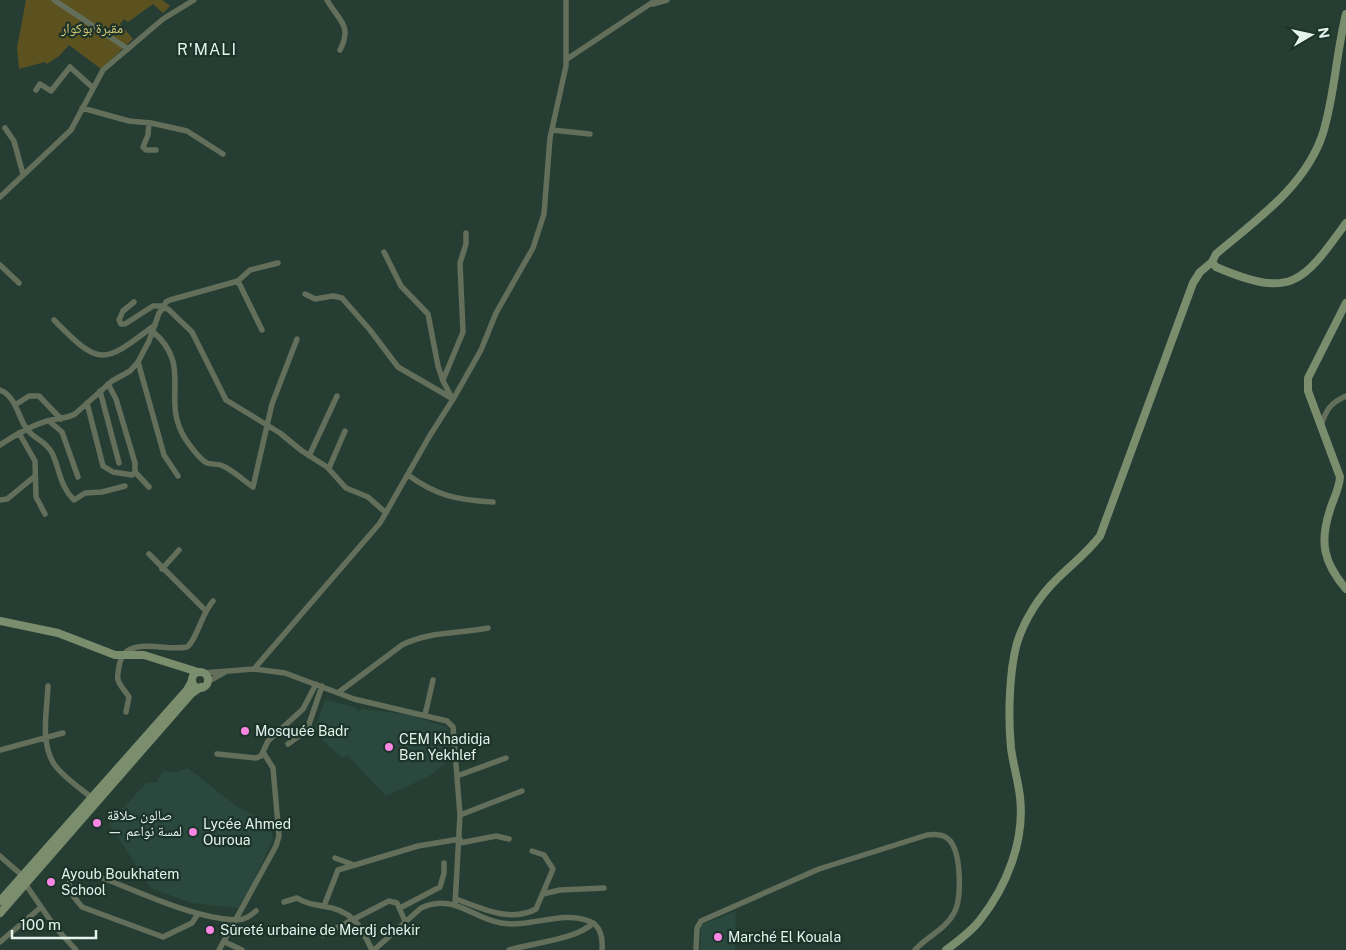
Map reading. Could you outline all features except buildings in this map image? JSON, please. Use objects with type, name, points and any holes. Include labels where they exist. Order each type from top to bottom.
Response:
[{"type":"main road","points":[[946,950],[966,934],[992,904],[1004,880],[1019,836],[1020,798],[1012,750],[1010,715],[1012,669],[1022,631],[1035,607],[1052,584],[1090,549],[1100,536],[1192,282],[1212,262],[1216,254],[1296,182],[1308,164],[1322,135],[1329,109],[1346,14]]},
{"type":"main road","points":[[1212,262],[1216,267],[1244,279],[1262,284],[1279,284],[1294,281],[1310,270],[1346,223]]},
{"type":"main road","points":[[1346,303],[1308,378],[1308,391],[1340,477],[1339,488],[1328,518],[1323,547],[1329,565],[1346,589]]},
{"type":"main road","points":[[0,621],[58,633],[100,650],[122,655],[144,655],[207,676],[204,685],[191,694],[26,881],[0,901]]},
{"type":"main road","points":[[179,666],[197,687],[204,685]]},
{"type":"main road","points":[[0,913],[92,798],[200,673]]},
{"type":"street","points":[[54,0],[128,49]]},
{"type":"street","points":[[0,197],[71,130],[92,87],[103,70],[162,19],[194,0]]},
{"type":"street","points":[[327,0],[345,26],[346,40],[340,50]]},
{"type":"street","points":[[254,669],[345,561],[369,536],[386,513],[454,399],[481,350],[496,313],[533,248],[540,230],[552,130],[566,59],[566,0]]},
{"type":"street","points":[[566,59],[656,0]]},
{"type":"street","points":[[648,5],[667,0]]},
{"type":"street","points":[[36,90],[40,84],[51,91],[70,68],[92,87]]},
{"type":"street","points":[[82,108],[129,121],[187,131],[223,154]]},
{"type":"street","points":[[149,123],[148,135],[143,147],[146,150],[156,150]]},
{"type":"street","points":[[6,128],[14,141],[23,174]]},
{"type":"street","points":[[552,130],[590,134]]},
{"type":"street","points":[[442,381],[463,332],[460,263],[466,244],[466,233]]},
{"type":"street","points":[[384,252],[401,286],[428,314],[442,381],[454,399]]},
{"type":"street","points":[[0,445],[26,430],[75,414],[108,384],[130,371],[138,362],[159,313],[170,300],[238,280],[250,270],[278,263]]},
{"type":"street","points":[[0,265],[19,283]]},
{"type":"street","points":[[238,280],[262,330]]},
{"type":"street","points":[[306,294],[315,299],[333,296],[342,298],[405,374],[454,399]]},
{"type":"street","points":[[134,302],[123,311],[119,320],[121,324],[125,324],[153,306],[168,309],[192,332],[226,400],[268,425],[328,468],[346,488],[368,497],[386,513]]},
{"type":"street","points":[[54,320],[89,353],[102,355],[114,354],[154,328]]},
{"type":"street","points":[[154,328],[167,346],[176,364],[173,404],[179,427],[187,440],[208,463],[224,466],[253,487],[272,404],[297,339]]},
{"type":"street","points":[[138,362],[164,455],[178,476]]},
{"type":"street","points":[[108,384],[116,399],[135,463],[135,472],[149,487]]},
{"type":"street","points":[[0,390],[5,392],[14,405],[26,430],[48,447],[62,486],[74,500],[80,494],[102,492],[125,486]]},
{"type":"street","points":[[100,391],[119,463]]},
{"type":"street","points":[[14,405],[29,396],[40,396],[61,419]]},
{"type":"street","points":[[309,456],[337,396]]},
{"type":"street","points":[[1321,426],[1330,404],[1346,396]]},
{"type":"street","points":[[87,403],[103,466],[113,472],[132,475],[135,472]]},
{"type":"street","points":[[49,421],[62,432],[78,477]]},
{"type":"street","points":[[328,468],[345,431]]},
{"type":"street","points":[[19,433],[33,456],[36,497],[45,514]]},
{"type":"street","points":[[408,475],[432,491],[459,500],[493,502]]},
{"type":"street","points":[[0,500],[7,499],[35,476]]},
{"type":"street","points":[[162,569],[179,550]]},
{"type":"street","points":[[149,554],[205,610]]},
{"type":"street","points":[[126,712],[129,697],[120,687],[116,678],[122,655],[128,650],[150,646],[187,647],[192,641],[205,610],[212,601]]},
{"type":"street","points":[[339,692],[402,644],[436,634],[488,628]]},
{"type":"street","points":[[200,673],[254,669],[285,673],[354,699],[447,721],[453,727],[460,815],[455,905]]},
{"type":"street","points":[[204,685],[225,672]]},
{"type":"street","points":[[425,715],[434,680]]},
{"type":"street","points":[[288,744],[307,730],[319,685]]},
{"type":"street","points":[[217,754],[256,758],[268,741],[302,710],[319,685]]},
{"type":"street","points":[[48,686],[46,738],[54,764],[92,798]]},
{"type":"street","points":[[0,750],[63,733]]},
{"type":"street","points":[[220,950],[279,836],[273,768],[262,752]]},
{"type":"street","points":[[457,776],[506,758]]},
{"type":"street","points":[[460,815],[522,791]]},
{"type":"street","points":[[696,950],[697,928],[701,921],[819,869],[926,835],[938,834],[952,843],[957,861],[960,888],[959,902],[954,914],[947,922],[915,950]]},
{"type":"street","points":[[324,906],[337,872],[355,865],[418,846],[496,836],[509,839]]},
{"type":"street","points":[[456,898],[495,913],[519,915],[536,909],[553,869],[544,855],[532,851]]},
{"type":"street","points":[[0,856],[26,881],[40,908],[76,950]]},
{"type":"street","points":[[335,858],[355,865]]},
{"type":"street","points":[[400,908],[440,887],[444,873],[444,862]]},
{"type":"street","points":[[198,914],[192,923],[163,937],[82,907],[74,898],[69,884],[71,879],[88,872],[198,914],[237,920],[246,919],[256,911]]},
{"type":"street","points":[[543,894],[560,890],[604,888]]},
{"type":"street","points":[[284,902],[294,897],[311,905],[324,906],[354,918],[373,950],[421,908],[430,904],[447,903],[499,923],[528,924],[547,920],[574,918],[593,922],[603,939],[602,950]]},
{"type":"street","points":[[324,935],[389,901],[396,903],[400,908],[405,921]]},
{"type":"street","points":[[0,942],[40,908]]},
{"type":"street","points":[[509,950],[569,935],[588,928],[593,922]]},
{"type":"street","points":[[225,942],[242,950]]},
{"type":"shaded area","name":"CEM Khadidja Ben Yekhlef","points":[[325,700],[355,707],[357,711],[363,709],[410,715],[447,727],[447,762],[428,777],[386,796],[347,755],[343,758],[325,743],[315,729]]},
{"type":"shaded area","name":"Lycée Ahmed Ouroua","points":[[188,768],[235,805],[270,824],[273,839],[252,885],[238,908],[191,903],[151,888],[109,824],[146,783],[157,782],[163,771],[178,772]]},
{"type":"shaded area","name":"Marché El Kouala","points":[[736,911],[735,950],[700,950],[701,925]]},
{"type":"green space","name":"مقبرة بوكوار","points":[[26,0],[162,0],[170,6],[163,13],[153,4],[128,22],[124,19],[120,24],[133,39],[101,69],[69,45],[59,56],[47,64],[45,62],[19,69],[17,48]]},
{"type":"place","name":"Mosquée Badr","points":[[245,731]]},
{"type":"place","name":"CEM Khadidja Ben Yekhlef","points":[[389,747]]},
{"type":"place","name":"صالون حلاقة — لمسة نواعم","points":[[97,823]]},
{"type":"place","name":"Lycée Ahmed Ouroua","points":[[193,832]]},
{"type":"place","name":"Ayoub Boukhatem School","points":[[51,882]]},
{"type":"place","name":"Sûreté urbaine de Merdj chekir","points":[[210,930]]},
{"type":"place","name":"Marché El Kouala","points":[[718,937]]},
{"type":"district","name":"R'MALI","points":[[207,49]]}]
